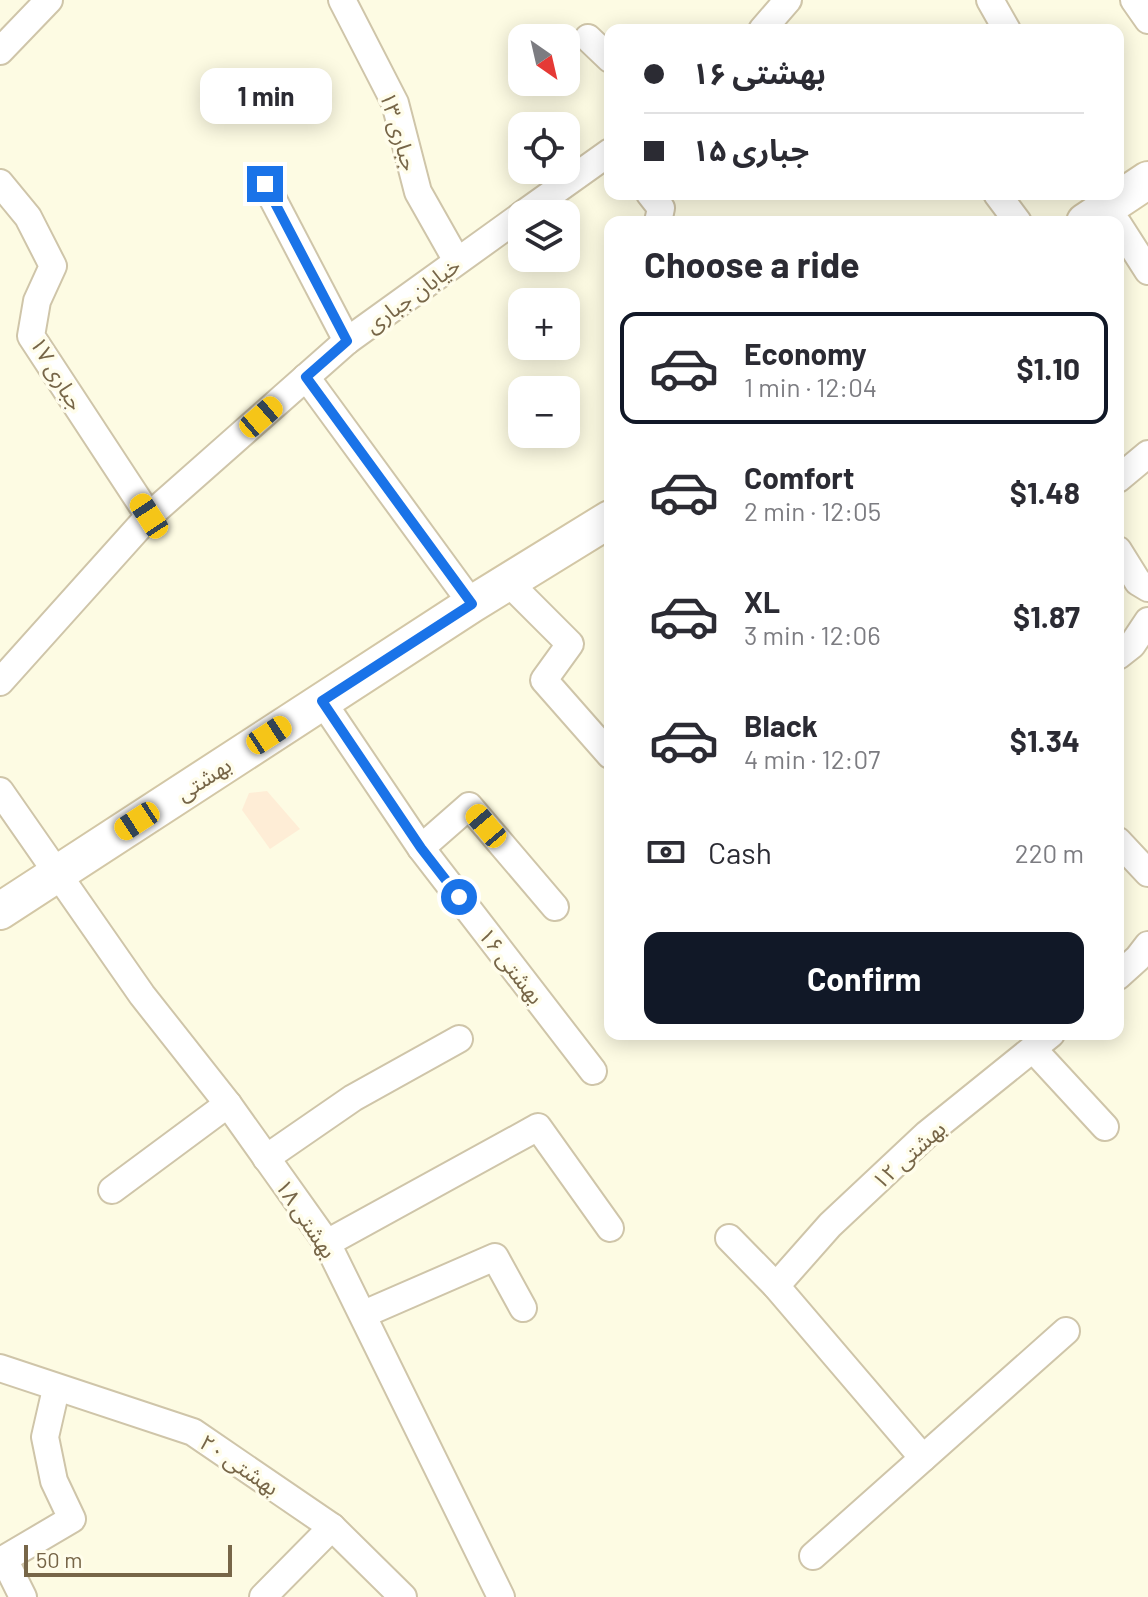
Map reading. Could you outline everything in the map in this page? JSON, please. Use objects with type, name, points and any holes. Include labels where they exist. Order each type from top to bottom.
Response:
[{"type":"main road","name":"بهشتی","points":[[0,911],[472,604],[604,523]]},
{"type":"street","points":[[0,51],[49,0]]},
{"type":"street","name":"جباری ۱۳","points":[[342,0],[395,103],[418,192],[457,261]]},
{"type":"street","points":[[990,0],[1004,24]]},
{"type":"street","points":[[1134,0],[1148,20]]},
{"type":"street","points":[[766,24],[782,3]]},
{"type":"street","points":[[588,38],[604,53]]},
{"type":"street","name":"خیابان جباری","points":[[543,200],[604,156]]},
{"type":"street","name":"جباری ۱۷","points":[[0,183],[28,217],[53,266],[37,301],[31,336],[149,516]]},
{"type":"street","points":[[265,184],[347,341]]},
{"type":"street","points":[[1124,217],[1148,271]]},
{"type":"street","name":"خیابان جباری","points":[[0,682],[149,516],[347,341],[508,225]]},
{"type":"street","points":[[306,377],[472,604]]},
{"type":"street","points":[[1124,474],[1148,454]]},
{"type":"street","points":[[1124,560],[1138,582],[1148,588]]},
{"type":"street","points":[[508,582],[570,644],[544,680],[604,748]]},
{"type":"street","points":[[1124,651],[1148,621]]},
{"type":"street","name":"بهشتی ۱۶","points":[[322,701],[421,848],[593,1071]]},
{"type":"street","name":"بهشتی ۱۸","points":[[0,791],[142,995],[228,1104],[327,1243],[501,1597]]},
{"type":"street","points":[[421,848],[469,806],[555,907]]},
{"type":"street","points":[[1124,847],[1148,873]]},
{"type":"street","points":[[1124,971],[1148,945]]},
{"type":"street","points":[[266,1158],[353,1098],[459,1039]]},
{"type":"street","points":[[1042,1041],[1105,1127]]},
{"type":"street","name":"بهشتی ۱۲","points":[[776,1286],[830,1225],[927,1134],[1042,1041]]},
{"type":"street","points":[[112,1190],[228,1104]]},
{"type":"street","points":[[327,1243],[538,1127],[610,1228]]},
{"type":"street","points":[[729,1238],[776,1286],[923,1458]]},
{"type":"street","points":[[364,1314],[495,1257],[523,1308]]},
{"type":"street","points":[[813,1556],[1066,1331]]},
{"type":"street","name":"بهشتی ۲۰","points":[[0,1368],[193,1432],[332,1527],[403,1597]]},
{"type":"street","points":[[23,1597],[4,1559],[72,1519],[54,1481],[45,1437],[56,1389]]},
{"type":"street","points":[[263,1597],[332,1527]]},
{"type":"shaded area","points":[[267,791],[300,829],[270,849],[242,810],[249,793]]},
{"type":"route","points":[[265,184],[347,341],[306,377],[472,604],[322,701],[421,848],[459,897]]}]
